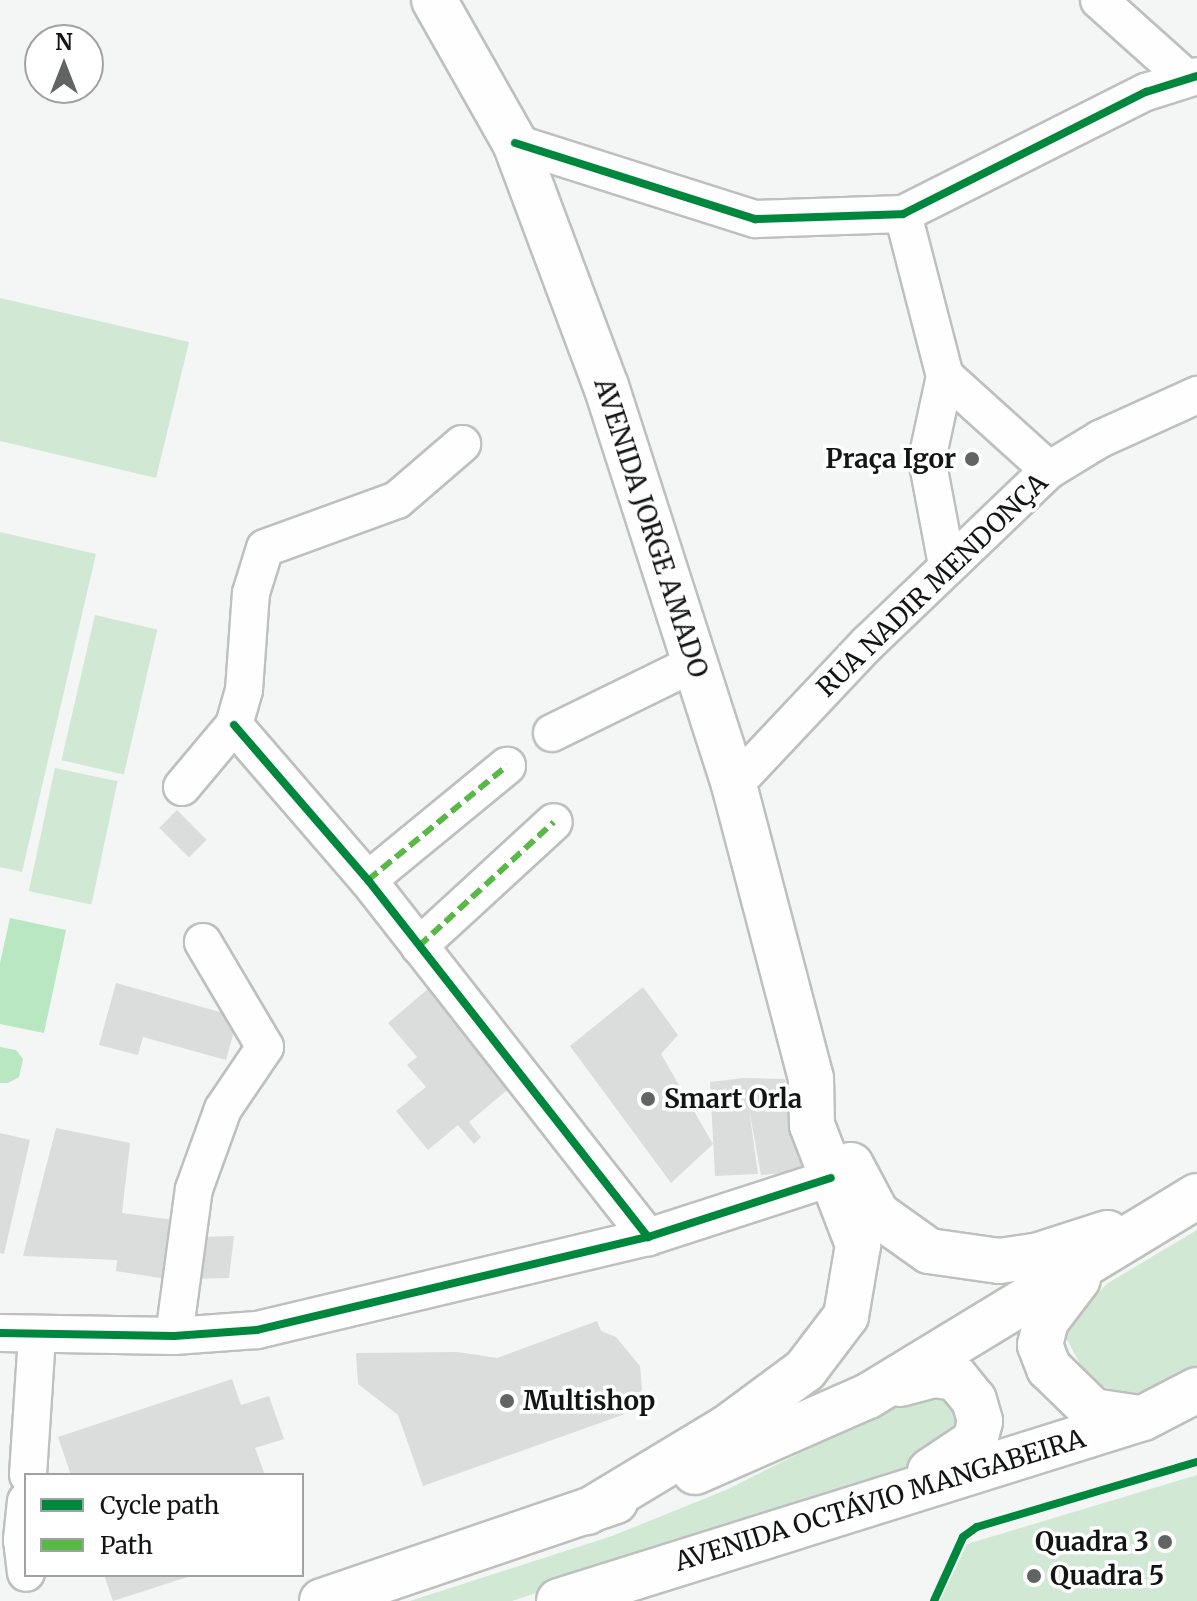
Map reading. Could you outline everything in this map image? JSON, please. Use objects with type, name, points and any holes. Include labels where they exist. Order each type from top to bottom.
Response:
[{"type":"main road","name":"AVENIDA JORGE AMADO","points":[[434,0],[515,143],[606,386],[734,785],[811,1078],[812,1125],[858,1245],[854,1293],[832,1340],[772,1399],[587,1512]]},
{"type":"main road","name":"AVENIDA JORGE AMADO","points":[[811,1078],[835,1116],[858,1184],[877,1214],[929,1251],[963,1260],[1036,1256],[1182,1205]]},
{"type":"main road","points":[[322,1601],[587,1512],[755,1448],[868,1396],[1182,1205]]},
{"type":"main road","points":[[1099,1257],[1046,1321],[1040,1345],[1049,1368],[1080,1403],[1093,1411],[1143,1418]]},
{"type":"main road","points":[[867,1503],[941,1466],[975,1441],[980,1421],[974,1400],[956,1378],[934,1375],[868,1396]]},
{"type":"main road","name":"AVENIDA OCTÁVIO MANGABEIRA","points":[[559,1601],[1143,1418],[1197,1390]]},
{"type":"street","points":[[1099,0],[1192,77]]},
{"type":"street","points":[[515,143],[755,219],[903,214],[1146,92],[1192,77]]},
{"type":"street","points":[[903,214],[945,376],[927,459],[947,565]]},
{"type":"street","points":[[945,376],[1049,470]]},
{"type":"street","name":"RUA NADIR MENDONÇA","points":[[734,785],[947,565],[1049,470],[1100,439],[1197,395]]},
{"type":"street","points":[[182,787],[234,725],[244,690],[251,593],[265,548],[397,500],[462,444]]},
{"type":"street","points":[[552,733],[695,663]]},
{"type":"street","points":[[234,725],[368,880],[648,1237]]},
{"type":"street","points":[[368,880],[507,766]]},
{"type":"street","points":[[419,946],[554,822]]},
{"type":"street","points":[[174,1336],[194,1189],[223,1109],[265,1047],[203,942]]},
{"type":"street","points":[[0,1333],[174,1336],[271,1327],[648,1237],[831,1178]]},
{"type":"street","points":[[28,1473],[37,1334]]},
{"type":"street","points":[[24,1520],[24,1557]]},
{"type":"street","points":[[28,1577],[42,1601]]},
{"type":"shaded area","points":[[0,298],[189,342],[156,478],[0,441]]},
{"type":"shaded area","points":[[0,532],[96,554],[22,872],[0,867]]},
{"type":"shaded area","points":[[95,615],[157,629],[124,775],[61,760]]},
{"type":"shaded area","points":[[55,768],[118,781],[91,905],[29,891]]},
{"type":"shaded area","points":[[10,918],[66,930],[44,1033],[0,1024],[0,963]]},
{"type":"shaded area","points":[[0,1047],[16,1050],[23,1059],[19,1077],[8,1083],[0,1083]]},
{"type":"shaded area","points":[[1197,1230],[1197,1371],[1142,1404],[1088,1379],[1061,1328],[1108,1283]]},
{"type":"shaded area","points":[[943,1391],[968,1423],[921,1464],[512,1601],[410,1601],[612,1536],[726,1490],[913,1396]]},
{"type":"shaded area","points":[[1197,1475],[1197,1601],[940,1601],[967,1544]]},
{"type":"building","points":[[177,810],[207,840],[189,857],[159,828]]},
{"type":"building","points":[[116,983],[238,1017],[226,1060],[143,1037],[138,1055],[99,1045]]},
{"type":"building","name":"Smart Orla","points":[[643,987],[678,1035],[661,1054],[713,1144],[671,1183],[570,1046]]},
{"type":"building","points":[[429,988],[512,1086],[469,1122],[481,1137],[474,1144],[458,1125],[428,1150],[396,1111],[426,1087],[407,1065],[417,1057],[388,1023]]},
{"type":"building","points":[[744,1078],[785,1079],[804,1171],[761,1175],[749,1109],[758,1174],[715,1176],[710,1082]]},
{"type":"building","points":[[56,1128],[130,1143],[122,1213],[181,1221],[173,1280],[116,1271],[117,1260],[23,1256]]},
{"type":"building","points":[[0,1133],[30,1140],[4,1254],[0,1253]]},
{"type":"building","points":[[234,1236],[229,1278],[192,1279],[199,1237]]},
{"type":"building","name":"Multishop","points":[[597,1321],[601,1331],[616,1337],[640,1366],[642,1389],[628,1413],[423,1486],[398,1415],[358,1384],[356,1353],[458,1352],[497,1358]]},
{"type":"building","points":[[232,1379],[241,1405],[269,1396],[284,1439],[255,1448],[264,1473],[70,1473],[58,1437]]},
{"type":"building","points":[[105,1577],[188,1577],[113,1601]]},
{"type":"marked path","points":[[368,880],[507,766]]},
{"type":"marked path","points":[[419,946],[554,822]]},
{"type":"cycle path","points":[[515,143],[755,219],[903,214],[1146,92],[1197,76]]},
{"type":"cycle path","points":[[234,725],[368,880],[648,1237]]},
{"type":"cycle path","points":[[0,1333],[174,1336],[257,1330],[648,1237],[831,1178]]},
{"type":"cycle path","points":[[934,1601],[963,1537],[977,1527],[1197,1462]]},
{"type":"place","name":"Praça Igor","points":[[972,459]]},
{"type":"place","name":"Smart Orla","points":[[648,1099]]},
{"type":"place","name":"Multishop","points":[[507,1401]]},
{"type":"place","name":"Quadra 3","points":[[1165,1542]]},
{"type":"place","name":"Quadra 5","points":[[1034,1576]]}]
